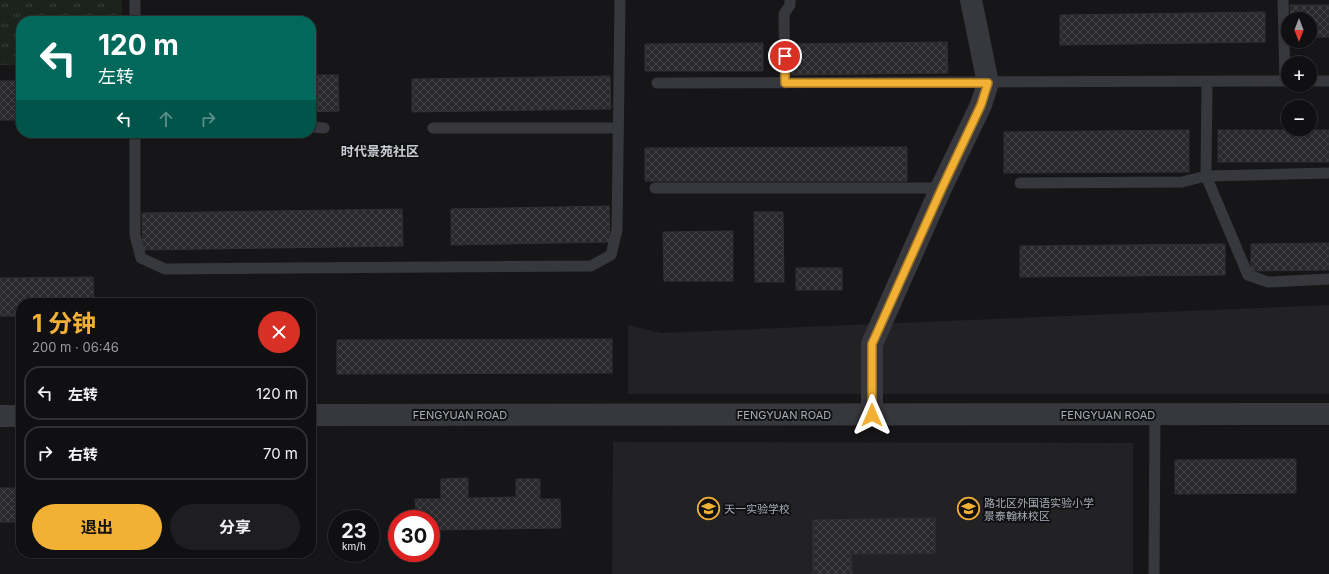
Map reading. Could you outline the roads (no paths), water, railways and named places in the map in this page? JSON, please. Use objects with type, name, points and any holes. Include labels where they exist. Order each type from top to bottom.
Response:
[{"type":"street","points":[[872,415],[872,344],[981,105],[988,83],[971,0]]},
{"type":"street","name":"FENGYUAN ROAD","points":[[316,416],[1329,414]]},
{"type":"street","points":[[0,416],[16,416]]},
{"type":"lane","points":[[135,0],[135,16]]},
{"type":"lane","points":[[135,138],[135,235],[141,258],[165,270],[591,266],[611,255],[618,230],[620,0]]},
{"type":"lane","points":[[785,83],[784,14],[790,5],[790,0]]},
{"type":"lane","points":[[1283,0],[1286,56]]},
{"type":"lane","points":[[657,83],[1281,81]]},
{"type":"lane","points":[[1317,81],[1329,81]]},
{"type":"lane","points":[[1206,82],[1206,176],[1248,275],[1268,282],[1329,279]]},
{"type":"lane","points":[[316,127],[324,128]]},
{"type":"lane","points":[[433,128],[618,128]]},
{"type":"lane","points":[[1020,183],[1182,182],[1206,176],[1329,174]]},
{"type":"lane","points":[[655,188],[942,188]]},
{"type":"lane","points":[[1154,574],[1155,415]]},
{"type":"place","name":"天一实验学校","points":[[708,509]]},
{"type":"place","name":"路北区外国语实验小学 景泰翰林校区","points":[[968,509]]},
{"type":"district","name":"时代景苑社区","points":[[380,151]]}]
